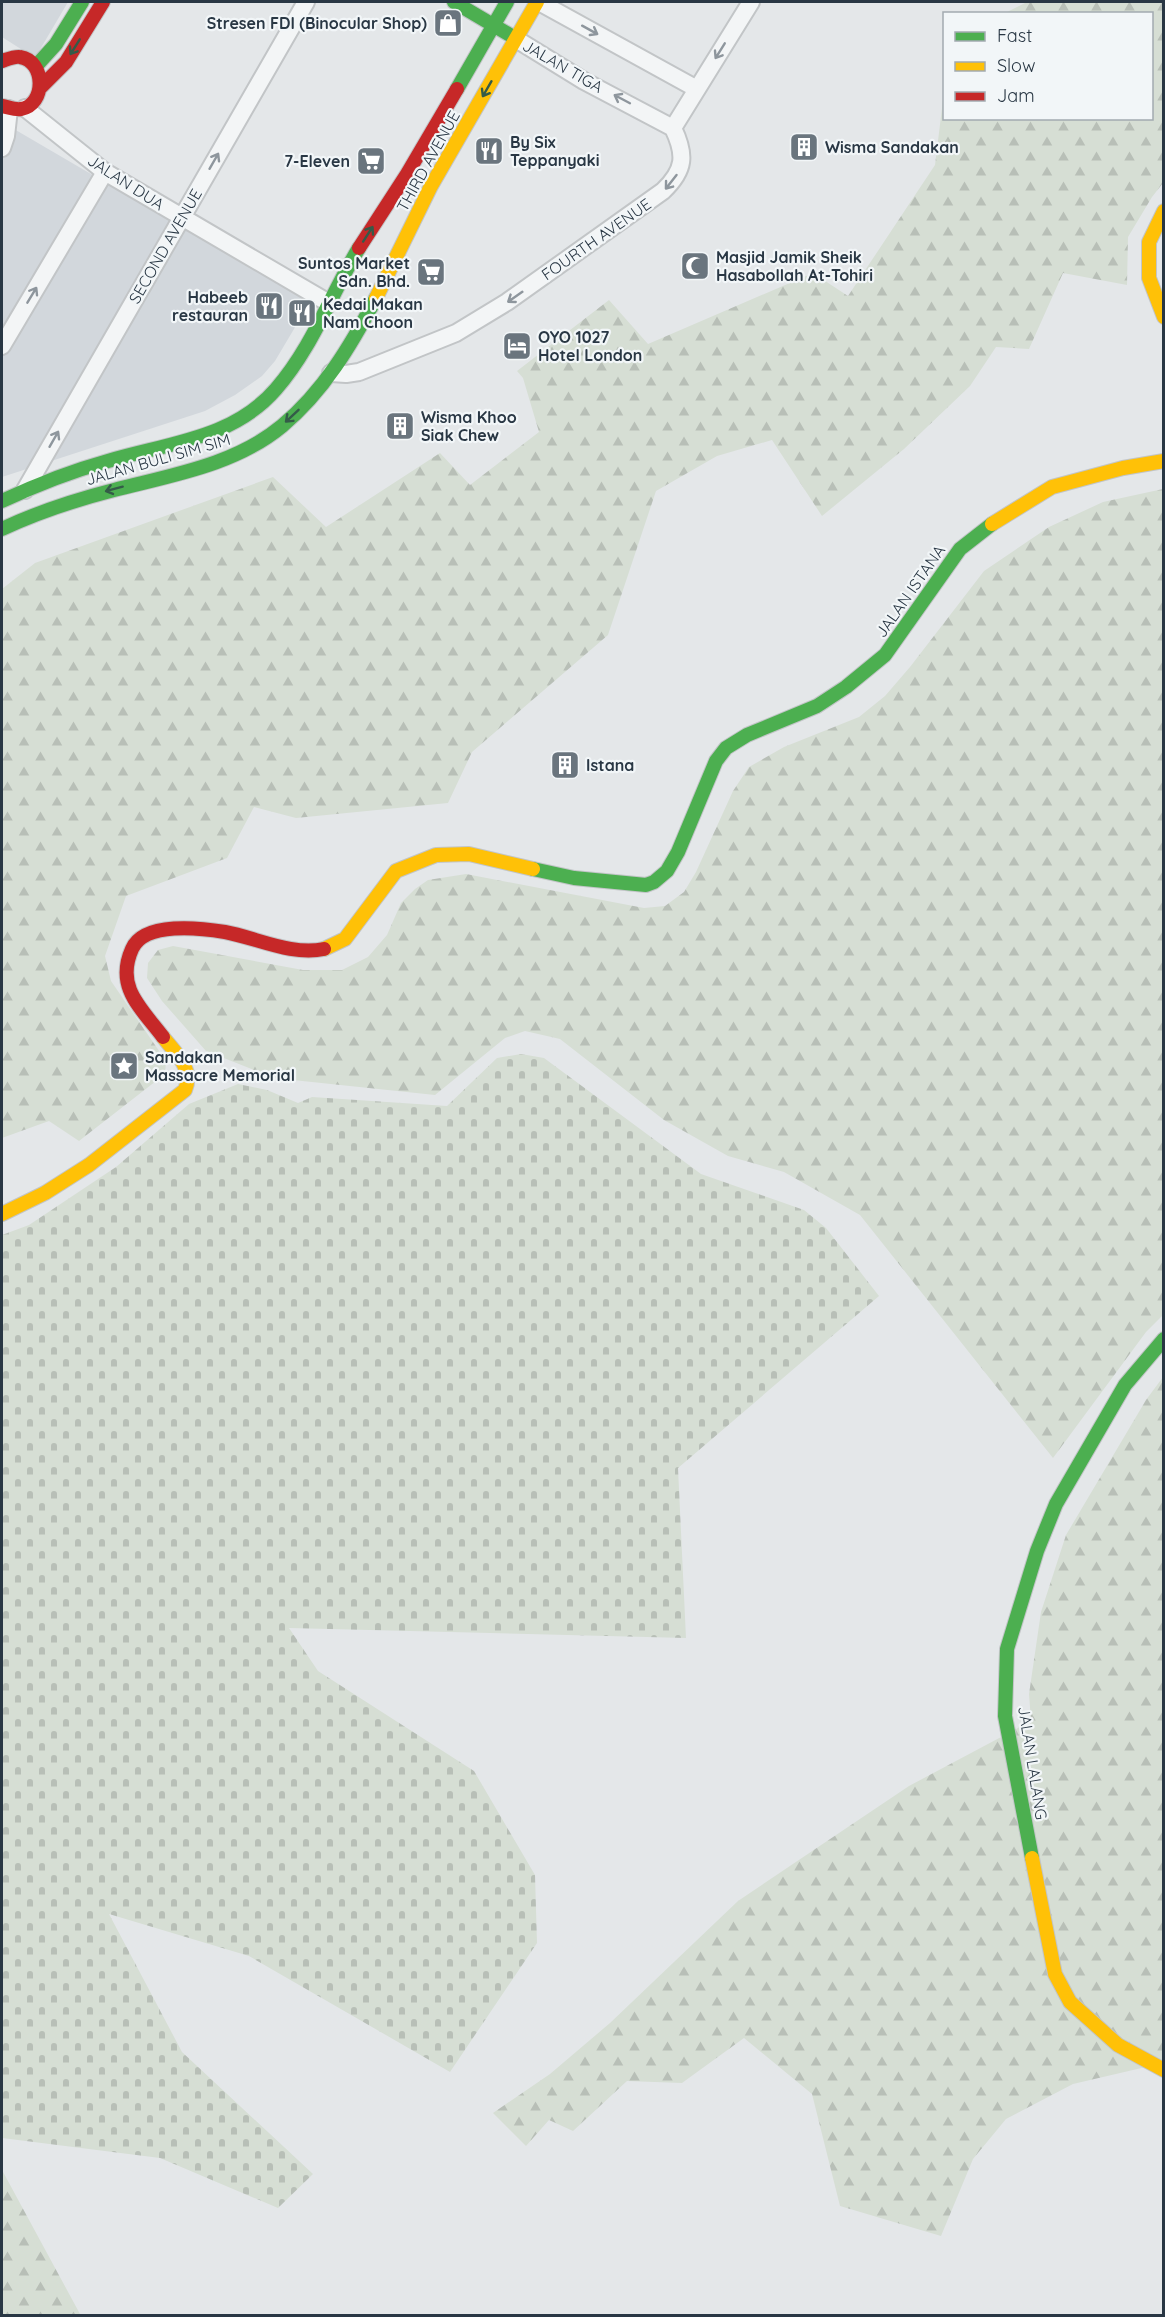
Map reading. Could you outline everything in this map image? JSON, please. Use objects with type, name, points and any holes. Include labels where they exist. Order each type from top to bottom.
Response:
[{"type":"street","points":[[36,66],[56,44],[82,2]]},
{"type":"street","points":[[2,148],[12,108],[36,100],[41,87],[66,62],[103,2]]},
{"type":"street","name":"SECOND AVENUE","points":[[25,490],[306,2]]},
{"type":"street","name":"JALAN TIGA","points":[[454,2],[585,81],[673,128]]},
{"type":"street","name":"THIRD AVENUE","points":[[338,312],[354,255],[408,173],[507,2]]},
{"type":"street","points":[[538,2],[697,89]]},
{"type":"street","name":"THIRD AVENUE","points":[[353,340],[431,187],[538,2]]},
{"type":"street","points":[[673,128],[751,2]]},
{"type":"street","points":[[5,56],[29,61],[36,66],[40,73],[41,87]]},
{"type":"street","name":"JALAN DUA","points":[[12,108],[105,172],[338,312]]},
{"type":"street","name":"FOURTH AVENUE","points":[[331,373],[359,372],[456,333],[507,303],[675,180],[682,157],[679,141],[673,128]]},
{"type":"street","points":[[2,346],[105,172]]},
{"type":"street","points":[[1164,211],[1149,242],[1149,278],[1164,316]]},
{"type":"street","points":[[338,312],[353,340]]},
{"type":"street","name":"JALAN BULI SIM SIM","points":[[2,501],[25,490],[100,463],[186,442],[242,419],[281,384],[310,336],[338,312]]},
{"type":"street","name":"JALAN BULI SIM SIM","points":[[2,529],[24,518],[107,491],[225,460],[249,448],[282,425],[304,404],[331,373],[353,340]]},
{"type":"street","name":"JALAN ISTANA","points":[[2,1214],[45,1193],[89,1165],[185,1090],[189,1080],[186,1069],[138,1004],[128,986],[125,974],[127,960],[134,944],[144,934],[172,928],[224,932],[290,949],[322,950],[345,939],[396,871],[436,855],[468,854],[574,878],[646,885],[661,877],[673,861],[716,761],[726,748],[747,735],[817,706],[846,687],[885,655],[960,549],[993,523],[1052,487],[1123,468],[1164,462]]},
{"type":"street","name":"JALAN LALANG","points":[[1164,1339],[1125,1385],[1056,1504],[1037,1551],[1008,1649],[1005,1716],[1055,1974],[1070,2002],[1118,2045],[1164,2070]]},
{"type":"shaded area","points":[[2,2],[68,2],[35,58],[2,37]]},
{"type":"shaded area","points":[[2,122],[310,302],[275,361],[262,376],[235,395],[205,411],[2,477]]},
{"type":"green space","points":[[1027,2],[1163,2],[1163,183],[1128,237],[1127,285],[1063,273],[1029,349],[996,347],[970,386],[904,449],[822,516],[772,440],[717,456],[656,491],[608,635],[472,752],[448,803],[296,818],[254,807],[227,858],[126,896],[105,956],[111,981],[166,1061],[165,1074],[79,1141],[49,1121],[2,1138],[2,589],[35,563],[273,477],[326,527],[440,453],[470,485],[539,432],[523,378],[517,371],[609,300],[648,344],[813,273],[848,296],[935,165],[943,100],[943,120],[1153,120],[1153,12],[1007,12]]},
{"type":"green space","points":[[1163,489],[1163,1315],[1146,1332],[1053,1458],[860,1215],[784,1172],[728,1156],[664,1120],[560,1039],[525,1031],[505,1038],[435,1095],[274,1078],[206,1051],[162,1001],[147,978],[148,963],[158,950],[173,946],[303,970],[342,970],[368,957],[387,935],[401,903],[415,889],[428,880],[466,874],[644,908],[665,906],[684,892],[696,872],[733,791],[749,767],[784,747],[859,717],[885,696],[910,667],[984,571],[1049,527],[1103,502]]},
{"type":"green space","points":[[521,1054],[544,1058],[701,1174],[804,1210],[826,1228],[879,1296],[678,1468],[686,1638],[289,1628],[318,1671],[474,1771],[535,1875],[537,1943],[450,2072],[249,1956],[109,1914],[182,2052],[313,2174],[278,2208],[160,2158],[2,2138],[2,1235],[29,1225],[116,1167],[189,1104],[238,1084],[267,1090],[298,1103],[312,1097],[447,1106],[497,1058]]},
{"type":"green space","points":[[1163,1377],[1163,2063],[1073,2084],[1006,2119],[973,2159],[941,2236],[840,2206],[812,2094],[744,2038],[682,2083],[627,2081],[573,2131],[549,2120],[526,2146],[493,2113],[550,2074],[610,2023],[738,1901],[909,1786],[1031,1721],[1029,1694],[1041,1612],[1066,1535],[1146,1400]]},
{"type":"green space","points":[[2,2170],[80,2314],[2,2315]]},
{"type":"traffic: fast","points":[[36,66],[56,44],[82,2]]},
{"type":"traffic: fast","points":[[454,2],[510,35]]},
{"type":"traffic: fast","points":[[457,89],[507,2]]},
{"type":"traffic: fast","points":[[2,501],[81,469],[220,429],[259,406],[276,389],[300,356],[359,248]]},
{"type":"traffic: fast","points":[[2,529],[71,502],[202,467],[264,439],[282,426],[324,383],[357,333],[376,298]]},
{"type":"traffic: fast","points":[[533,869],[574,878],[646,885],[654,882],[667,871],[678,852],[716,761],[726,748],[747,735],[817,706],[846,687],[885,655],[960,549],[992,524]]},
{"type":"traffic: fast","points":[[1032,1858],[1005,1716],[1007,1649],[1037,1551],[1056,1504],[1125,1385],[1164,1339]]},
{"type":"traffic: slow","points":[[376,298],[431,186],[537,2]]},
{"type":"traffic: slow","points":[[1164,211],[1149,242],[1149,278],[1164,317]]},
{"type":"traffic: slow","points":[[992,524],[1052,487],[1123,468],[1164,461]]},
{"type":"traffic: slow","points":[[324,949],[345,939],[396,871],[436,855],[469,854],[533,869]]},
{"type":"traffic: slow","points":[[2,1214],[45,1193],[89,1165],[185,1090],[187,1082],[185,1068],[178,1055],[163,1037]]},
{"type":"traffic: slow","points":[[1032,1858],[1055,1974],[1070,2002],[1118,2045],[1164,2070]]},
{"type":"traffic: jam","points":[[41,87],[66,62],[103,2]]},
{"type":"traffic: jam","points":[[2,61],[18,57],[29,60],[35,66],[40,83],[39,92],[29,106],[21,109],[2,106]]},
{"type":"traffic: jam","points":[[359,248],[407,174],[457,89]]},
{"type":"traffic: jam","points":[[163,1037],[133,996],[127,975],[132,949],[138,940],[148,934],[174,928],[202,929],[225,932],[287,948],[312,951],[324,949]]},
{"type":"place","name":"Stresen FDI (Binocular Shop)","points":[[448,23]]},
{"type":"place","name":"Wisma Sandakan","points":[[804,147]]},
{"type":"place","name":"By Six Teppanyaki","points":[[489,151]]},
{"type":"place","name":"7-Eleven","points":[[371,161]]},
{"type":"place","name":"Masjid Jamik Sheik Hasabollah At-Tohiri","points":[[695,266]]},
{"type":"place","name":"Suntos Market Sdn. Bhd.","points":[[431,272]]},
{"type":"place","name":"Habeeb restauran","points":[[269,306]]},
{"type":"place","name":"Kedai Makan Nam Choon","points":[[302,313]]},
{"type":"place","name":"OYO 1027 Hotel London","points":[[517,346]]},
{"type":"place","name":"Wisma Khoo Siak Chew","points":[[400,426]]},
{"type":"place","name":"Istana","points":[[565,765]]},
{"type":"place","name":"Sandakan Massacre Memorial","points":[[124,1066]]}]
